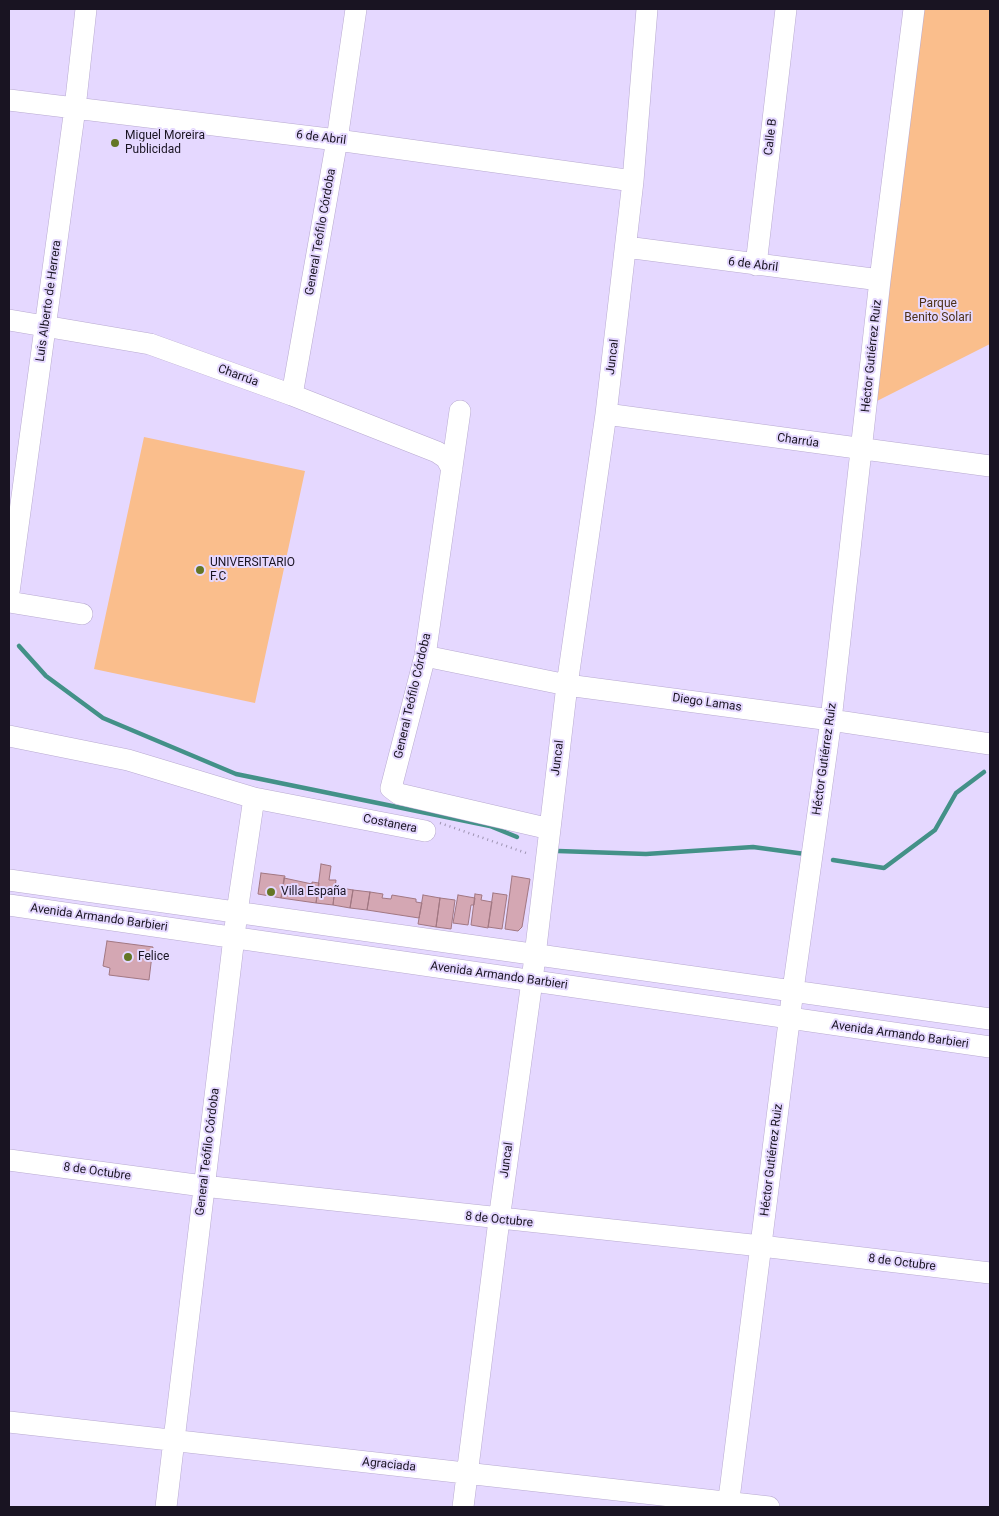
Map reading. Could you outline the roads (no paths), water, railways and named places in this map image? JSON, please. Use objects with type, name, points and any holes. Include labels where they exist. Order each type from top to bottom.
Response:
[{"type":"street","name":"Luis Alberto de Herrera","points":[[9,592],[75,108],[86,9]]},
{"type":"street","name":"General Teófilo Córdoba","points":[[292,395],[337,140],[356,9]]},
{"type":"street","name":"Juncal","points":[[463,1507],[499,1220],[532,981],[566,685],[606,414],[633,181],[647,9]]},
{"type":"street","name":"Calle B","points":[[756,265],[786,9]]},
{"type":"street","name":"Héctor Gutiérrez Ruiz","points":[[728,1505],[793,990],[831,720],[863,450],[880,280],[914,9]]},
{"type":"street","name":"6 de Abril","points":[[9,100],[337,140],[633,181]]},
{"type":"street","name":"6 de Abril","points":[[626,247],[880,280]]},
{"type":"street","name":"Charrúa","points":[[9,320],[150,344],[292,395],[436,452],[446,458],[452,470]]},
{"type":"street","name":"General Teófilo Córdoba","points":[[460,411],[425,656],[391,788],[399,794],[550,829]]},
{"type":"street","name":"Charrúa","points":[[606,414],[990,466]]},
{"type":"street","points":[[9,602],[82,614]]},
{"type":"street","name":"Diego Lamas","points":[[425,656],[566,685],[831,720],[990,744]]},
{"type":"street","name":"Costanera","points":[[9,736],[128,760],[254,798],[425,831]]},
{"type":"street","name":"General Teófilo Córdoba","points":[[166,1507],[237,912],[254,798]]},
{"type":"street","name":"Avenida Armando Barbieri","points":[[9,880],[990,1019]]},
{"type":"street","name":"Avenida Armando Barbieri","points":[[9,905],[790,1020],[990,1047]]},
{"type":"street","name":"8 de Octubre","points":[[9,1160],[203,1186],[499,1220],[761,1246],[990,1273]]},
{"type":"street","name":"Agraciada","points":[[9,1422],[728,1505],[769,1507]]},
{"type":"waterway","points":[[19,646],[46,676],[103,718],[236,774],[490,826],[517,837]]},
{"type":"waterway","points":[[833,860],[884,868],[935,830],[956,793],[984,772]]},
{"type":"waterway","points":[[558,851],[646,854],[753,847],[805,854]]},
{"type":"place","name":"Miguel Moreira Publicidad","points":[[115,143]]},
{"type":"place","name":"UNIVERSITARIO F.C","points":[[200,570]]},
{"type":"place","name":"Villa España","points":[[271,892]]},
{"type":"place","name":"Felice","points":[[128,957]]},
{"type":"park label","name":"Parque Benito Solari","points":[[938,311]]}]
